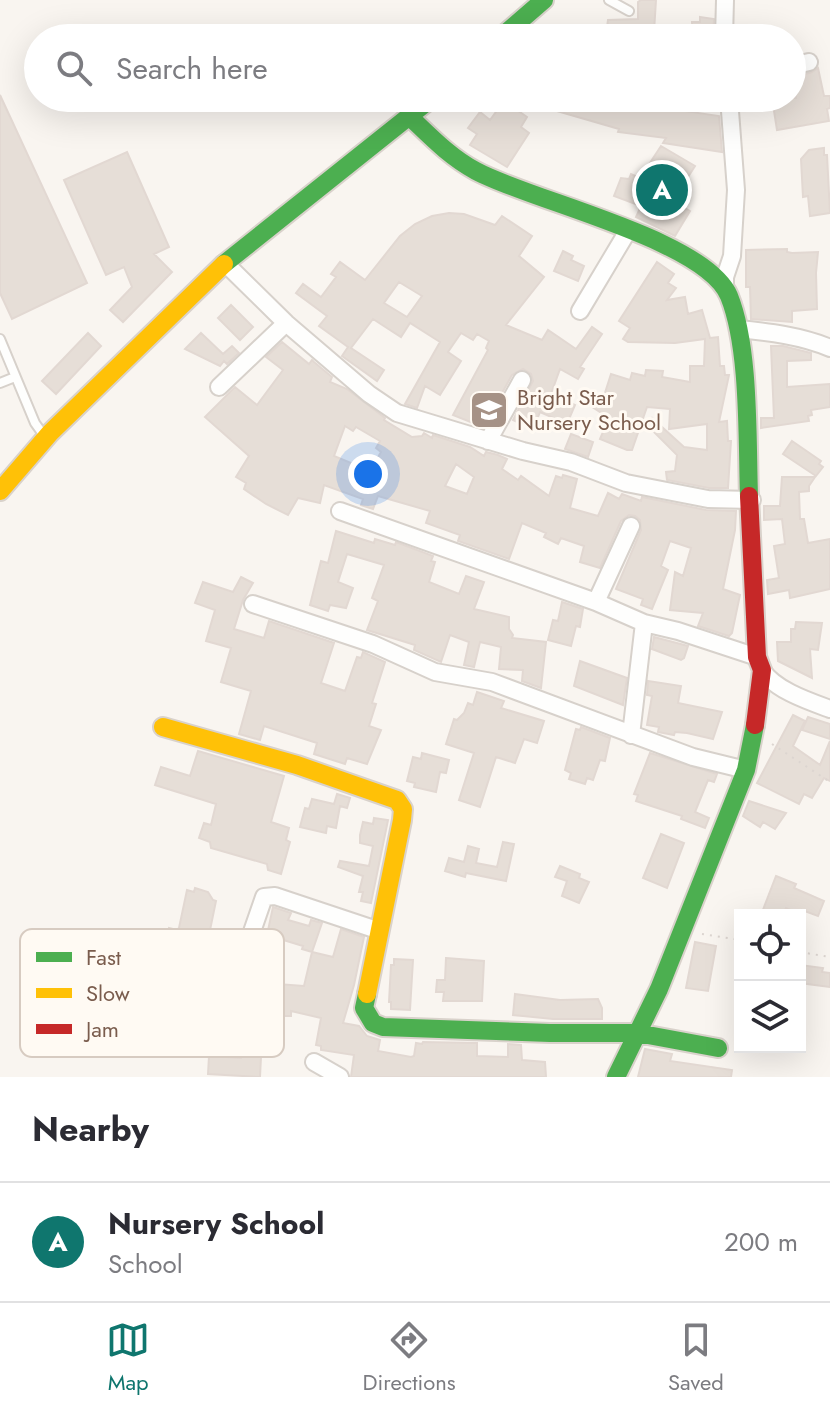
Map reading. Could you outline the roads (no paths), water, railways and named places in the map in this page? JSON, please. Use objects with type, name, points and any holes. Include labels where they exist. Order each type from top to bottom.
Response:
[{"type":"street","points":[[516,24],[544,0]]},
{"type":"street","points":[[724,24],[725,0]]},
{"type":"street","points":[[0,491],[46,438],[225,263],[416,112]]},
{"type":"street","points":[[725,288],[732,256],[736,190],[729,112]]},
{"type":"street","points":[[410,117],[448,153],[477,172],[629,229],[711,272],[730,298],[738,329],[743,362],[760,663],[754,732],[746,770],[696,891],[684,929],[616,1077]]},
{"type":"street","points":[[580,311],[629,229]]},
{"type":"street","points":[[225,263],[286,323],[369,394],[397,413],[571,462],[626,483],[708,499],[752,500]]},
{"type":"street","points":[[219,387],[286,323]]},
{"type":"street","points":[[738,329],[783,335],[830,348]]},
{"type":"street","points":[[488,441],[522,380]]},
{"type":"street","points":[[340,511],[760,663],[767,677],[778,685],[830,709]]},
{"type":"street","points":[[596,602],[631,526]]},
{"type":"street","points":[[253,604],[373,644],[435,672],[492,682],[631,735],[704,760],[746,770]]},
{"type":"street","points":[[631,735],[644,623]]},
{"type":"street","points":[[163,727],[297,765],[397,800],[403,809],[402,820],[364,1008],[373,1023],[383,1027],[637,1033],[718,1048]]},
{"type":"street","points":[[253,929],[264,897],[275,896],[380,931]]},
{"type":"street","points":[[314,1062],[340,1077]]},
{"type":"lane","points":[[609,0],[629,11]]},
{"type":"lane","points":[[0,339],[35,423],[46,438]]},
{"type":"lane","points":[[0,383],[15,377]]},
{"type":"place","name":"Nursery School","points":[[662,190]]},
{"type":"place","name":"Bright Star Nursery School","points":[[489,410]]}]
